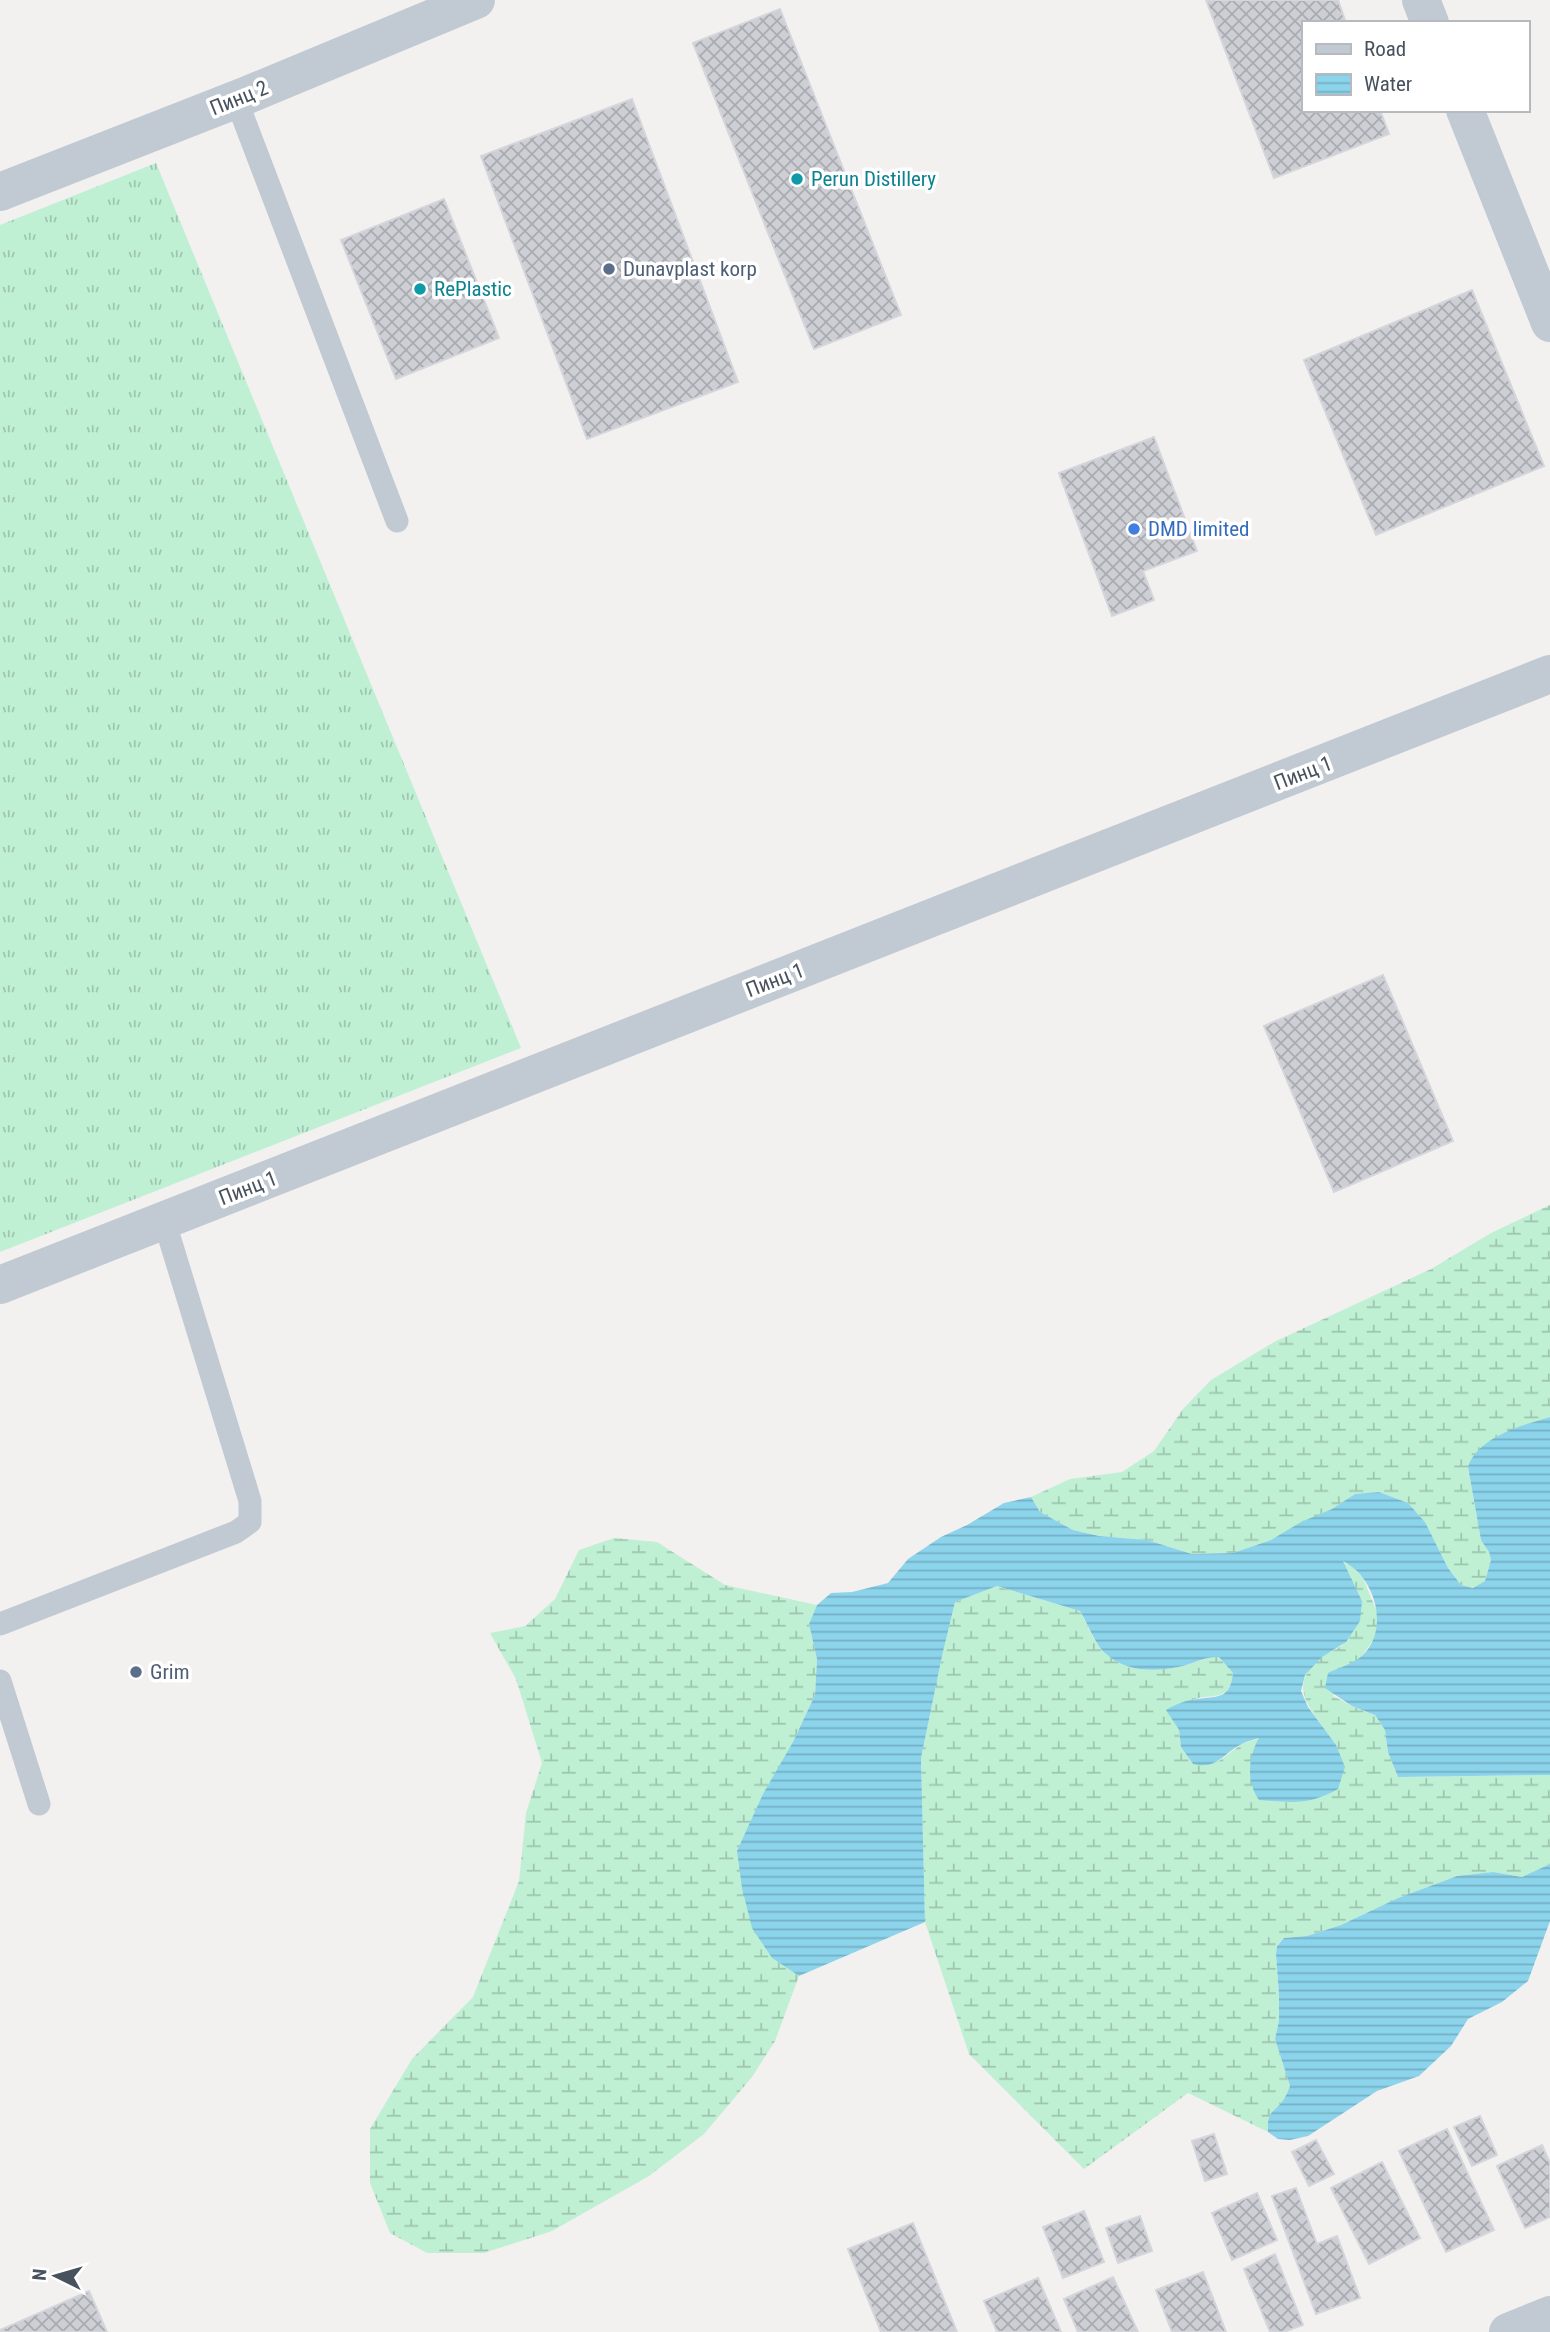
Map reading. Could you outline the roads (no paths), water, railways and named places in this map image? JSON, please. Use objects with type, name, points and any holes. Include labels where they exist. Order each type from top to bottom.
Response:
[{"type":"street","name":"Пинц 2","points":[[0,191],[236,99],[476,0]]},
{"type":"street","points":[[1421,0],[1429,21]]},
{"type":"street","points":[[1466,112],[1550,323]]},
{"type":"street","name":"Пинц 1","points":[[0,1285],[1550,674]]},
{"type":"street","points":[[1508,2332],[1550,2315]]},
{"type":"lane","points":[[236,99],[397,521]]},
{"type":"lane","points":[[0,1624],[236,1532],[250,1522],[250,1502],[164,1220]]},
{"type":"lane","points":[[0,1681],[39,1804]]},
{"type":"water","points":[[1550,1417],[1550,1775],[1398,1777],[1388,1752],[1385,1730],[1375,1715],[1352,1706],[1325,1688],[1328,1673],[1363,1655],[1376,1631],[1377,1618],[1371,1591],[1354,1569],[1343,1561],[1362,1601],[1360,1621],[1346,1642],[1322,1657],[1305,1675],[1301,1691],[1308,1707],[1336,1745],[1345,1767],[1338,1789],[1300,1802],[1259,1800],[1252,1785],[1250,1769],[1259,1738],[1244,1743],[1209,1765],[1193,1764],[1181,1747],[1179,1730],[1166,1710],[1185,1701],[1218,1696],[1226,1692],[1233,1673],[1219,1657],[1162,1669],[1142,1669],[1122,1664],[1102,1650],[1080,1611],[997,1586],[955,1602],[942,1656],[921,1758],[925,1922],[799,1976],[772,1958],[752,1928],[742,1888],[737,1851],[763,1794],[793,1742],[815,1695],[817,1659],[809,1624],[817,1605],[831,1593],[852,1592],[888,1583],[908,1559],[941,1537],[1004,1503],[1031,1497],[1040,1512],[1073,1530],[1099,1536],[1147,1540],[1192,1554],[1233,1553],[1271,1540],[1301,1522],[1332,1509],[1355,1494],[1379,1492],[1408,1503],[1425,1522],[1448,1568],[1461,1585],[1473,1588],[1485,1581],[1491,1560],[1481,1540],[1468,1467],[1473,1457],[1491,1440],[1515,1428]]},
{"type":"water","points":[[1550,1864],[1550,1921],[1528,1981],[1502,2002],[1468,2019],[1451,2046],[1419,2076],[1377,2091],[1308,2136],[1290,2140],[1278,2139],[1268,2132],[1269,2117],[1290,2086],[1275,2039],[1279,2021],[1276,1954],[1277,1946],[1284,1938],[1307,1936],[1341,1925],[1398,1898],[1457,1876],[1493,1872],[1522,1877]]},
{"type":"place","name":"Perun Distillery","points":[[797,179]]},
{"type":"place","name":"Dunavplast korp","points":[[609,269]]},
{"type":"place","name":"RePlastic","points":[[420,289]]},
{"type":"place","name":"DMD limited","points":[[1134,529]]},
{"type":"place","name":"Grim","points":[[136,1672]]}]
